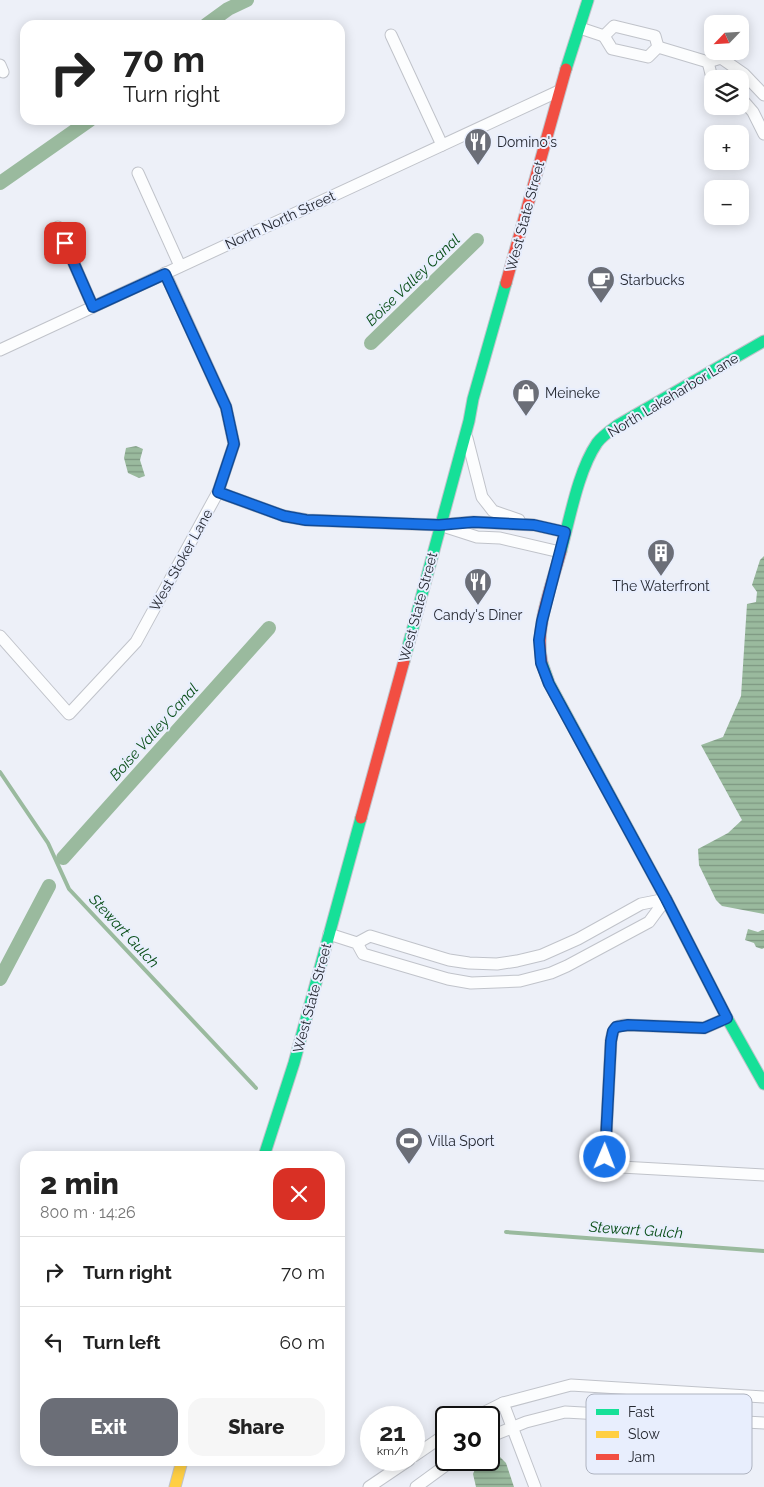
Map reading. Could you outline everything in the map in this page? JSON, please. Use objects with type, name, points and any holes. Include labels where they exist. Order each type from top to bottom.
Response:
[{"type":"main road","name":"West State Street","points":[[266,1151],[294,1063],[466,431],[473,399],[559,91],[588,0]]},
{"type":"main road","name":"North Lakeharbor Lane","points":[[762,1077],[727,1018],[666,899],[549,684],[541,663],[539,640],[542,621],[577,491],[588,460],[598,441],[618,425],[764,341]]},
{"type":"main road","points":[[175,1487],[181,1466]]},
{"type":"street","points":[[604,36],[614,26],[620,27],[655,36],[658,47]]},
{"type":"street","points":[[580,28],[604,36],[612,49],[648,57],[658,47]]},
{"type":"street","points":[[391,35],[442,145]]},
{"type":"street","points":[[658,47],[708,62],[721,58],[744,74],[764,95]]},
{"type":"street","points":[[708,62],[709,70]]},
{"type":"street","name":"North North Street","points":[[0,350],[559,91]]},
{"type":"street","points":[[749,107],[764,134]]},
{"type":"street","points":[[138,173],[180,266]]},
{"type":"street","points":[[58,227],[93,307]]},
{"type":"street","name":"West Stoker Lane","points":[[0,636],[69,714],[136,642],[218,492],[234,444],[226,407],[165,274]]},
{"type":"street","points":[[466,431],[482,497],[487,505],[493,511],[534,525],[565,532]]},
{"type":"street","points":[[218,492],[284,516],[306,520],[439,525],[474,522],[534,525]]},
{"type":"street","points":[[439,525],[477,537],[500,538],[560,552]]},
{"type":"street","points":[[358,944],[370,936],[449,960],[496,964],[510,962],[559,949],[641,904],[666,899]]},
{"type":"street","points":[[329,934],[358,944],[363,954],[448,979],[471,983],[520,981],[551,973],[568,966],[649,922],[666,899]]},
{"type":"street","points":[[727,1018],[704,1028],[628,1025],[616,1027],[613,1031],[610,1060],[605,1157],[612,1166],[764,1175]]},
{"type":"street","points":[[497,1406],[571,1385],[716,1394]]},
{"type":"street","points":[[503,1403],[535,1487]]},
{"type":"street","points":[[500,1432],[565,1412],[586,1413]]},
{"type":"street","points":[[369,1487],[392,1471]]},
{"type":"street","points":[[416,1487],[438,1471]]},
{"type":"shaded area","points":[[136,446],[143,449],[140,460],[145,476],[139,478],[128,473],[124,458],[126,448]]},
{"type":"shaded area","points":[[764,556],[764,914],[722,906],[716,900],[699,865],[698,849],[728,833],[742,820],[701,745],[723,737],[741,696],[747,604],[756,602],[757,592],[752,585],[760,560]]},
{"type":"shaded area","points":[[748,929],[758,932],[764,930],[764,948],[756,947],[754,943],[745,940]]},
{"type":"shaded area","points":[[500,1457],[506,1463],[514,1487],[476,1487],[473,1474],[474,1471],[500,1471]]},
{"type":"waterway","points":[[213,20],[228,9],[247,0]]},
{"type":"waterway","points":[[0,183],[83,125]]},
{"type":"waterway","name":"Boise Valley Canal","points":[[371,343],[477,240]]},
{"type":"waterway","name":"Boise Valley Canal","points":[[63,858],[269,628]]},
{"type":"waterway","name":"Stewart Gulch","points":[[0,772],[48,843],[69,889],[256,1088]]},
{"type":"waterway","name":"Boise Valley Canal","points":[[0,979],[49,886]]},
{"type":"waterway","name":"Stewart Gulch","points":[[506,1232],[764,1251]]},
{"type":"traffic: fast","points":[[566,69],[588,0]]},
{"type":"traffic: fast","points":[[404,661],[469,421],[473,399],[506,283]]},
{"type":"traffic: fast","points":[[561,551],[580,481],[590,454],[601,438],[618,425],[764,341]]},
{"type":"traffic: fast","points":[[542,663],[549,683],[764,1084]]},
{"type":"traffic: fast","points":[[266,1151],[294,1063],[361,818]]},
{"type":"traffic: slow","points":[[175,1487],[181,1466]]},
{"type":"traffic: jam","points":[[506,283],[566,69]]},
{"type":"traffic: jam","points":[[542,663],[540,649],[542,621],[561,551]]},
{"type":"traffic: jam","points":[[361,818],[404,661]]},
{"type":"place","name":"Domino's","points":[[478,166]]},
{"type":"place","name":"Starbucks","points":[[601,304]]},
{"type":"place","name":"Meineke","points":[[526,417]]},
{"type":"place","name":"The Waterfront","points":[[661,577]]},
{"type":"place","name":"Candy's Diner","points":[[478,606]]},
{"type":"place","name":"Villa Sport","points":[[409,1165]]},
{"type":"route","points":[[65,243],[93,307],[165,274],[226,407],[234,444],[218,492],[284,516],[306,520],[439,525],[474,522],[534,525],[565,532],[542,621],[539,640],[541,663],[549,684],[666,899],[727,1018],[704,1028],[628,1025],[616,1027],[611,1041],[605,1157]]}]
